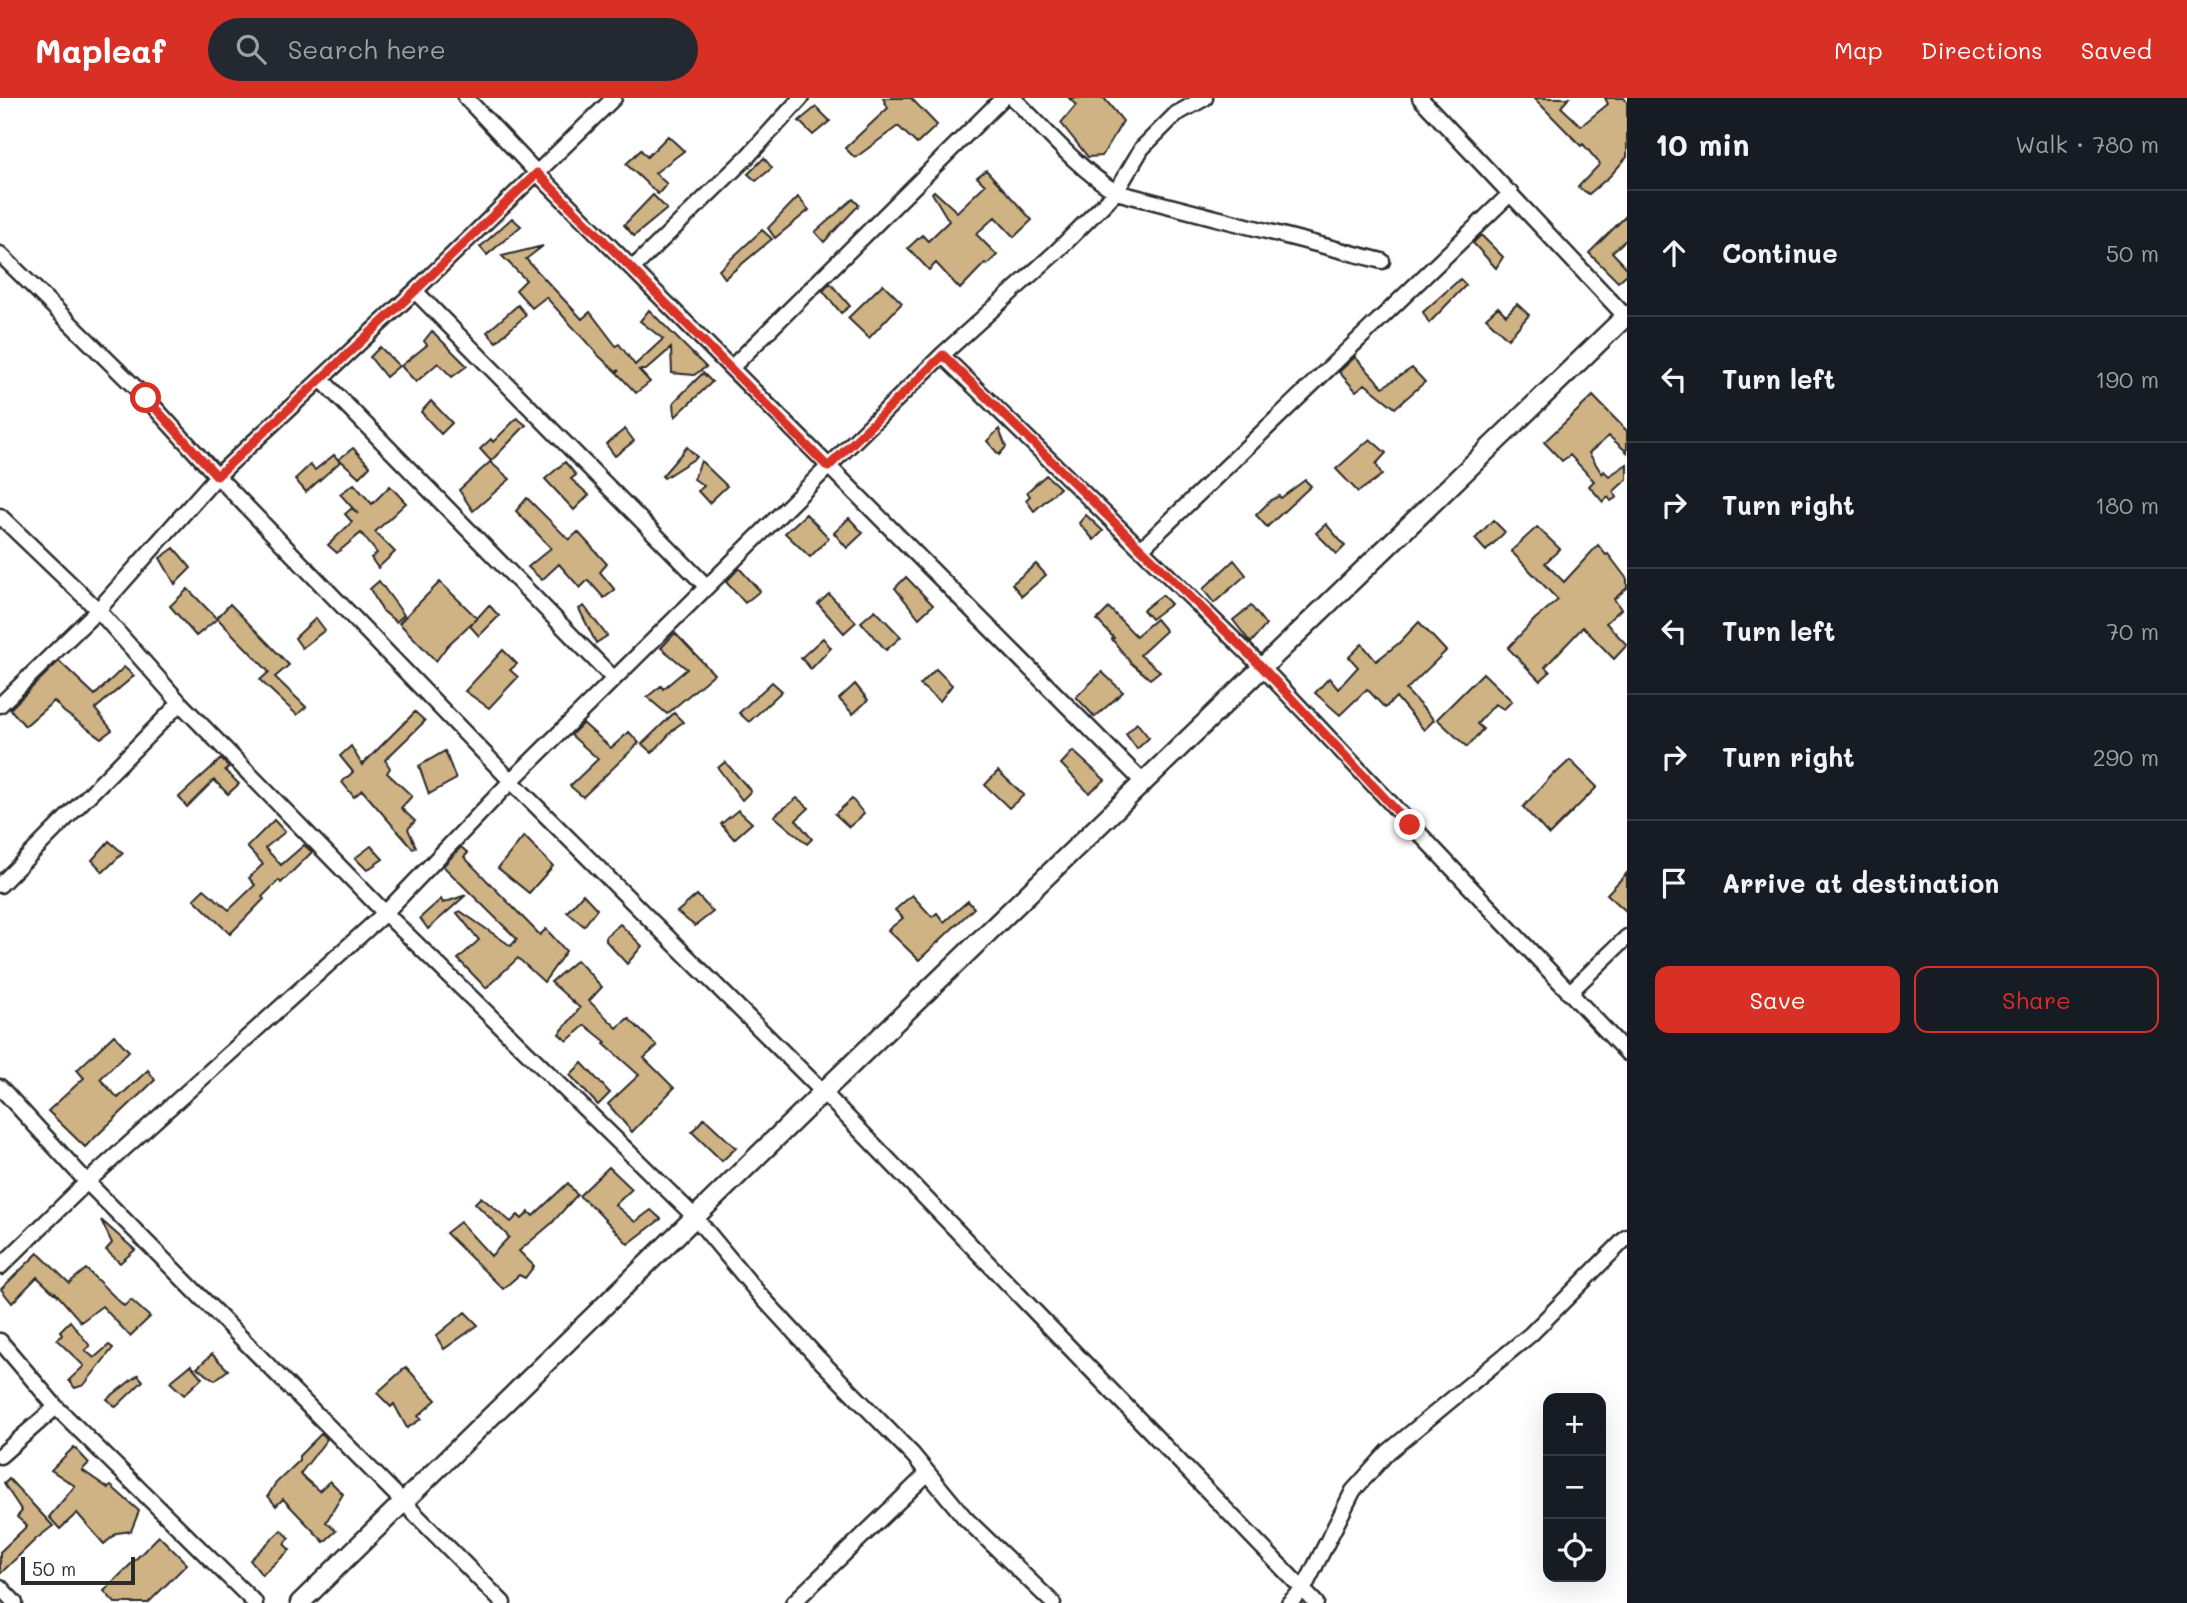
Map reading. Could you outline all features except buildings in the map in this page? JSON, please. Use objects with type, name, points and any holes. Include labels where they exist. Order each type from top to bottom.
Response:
[{"type":"street","points":[[466,98],[537,173],[1143,782]]},
{"type":"street","points":[[0,705],[98,610],[217,476],[415,291],[614,98]]},
{"type":"street","points":[[633,268],[748,156],[801,98]]},
{"type":"street","points":[[731,368],[1003,98]]},
{"type":"street","points":[[1013,98],[1070,158],[1116,192],[1382,261]]},
{"type":"street","points":[[0,1267],[87,1182],[385,913],[511,781],[828,467],[1116,192],[1142,148],[1176,114],[1205,98]]},
{"type":"street","points":[[300,1603],[1143,782],[1627,317],[1420,98]]},
{"type":"street","points":[[1141,549],[1511,193]]},
{"type":"street","points":[[0,254],[146,398],[217,476],[511,781],[824,1092],[1315,1603]]},
{"type":"street","points":[[415,291],[707,587]]},
{"type":"street","points":[[943,355],[1262,667],[1627,1053]]},
{"type":"street","points":[[321,379],[614,680]]},
{"type":"street","points":[[0,516],[98,610],[180,703],[385,913],[695,1217],[758,1294],[913,1455],[965,1518],[1047,1601]]},
{"type":"street","points":[[0,885],[180,703]]},
{"type":"street","points":[[1569,993],[1627,937]]},
{"type":"street","points":[[0,1087],[87,1182],[503,1603]]},
{"type":"street","points":[[1289,1603],[1303,1590],[1353,1491],[1388,1452],[1531,1334],[1627,1237]]},
{"type":"street","points":[[0,1340],[56,1407],[255,1603]]},
{"type":"street","points":[[0,1456],[56,1407]]},
{"type":"street","points":[[793,1603],[927,1474]]},
{"type":"street","points":[[0,1587],[15,1603]]},
{"type":"route","points":[[146,398],[217,476],[537,173],[828,467],[943,355],[1262,667],[1410,825]]}]
